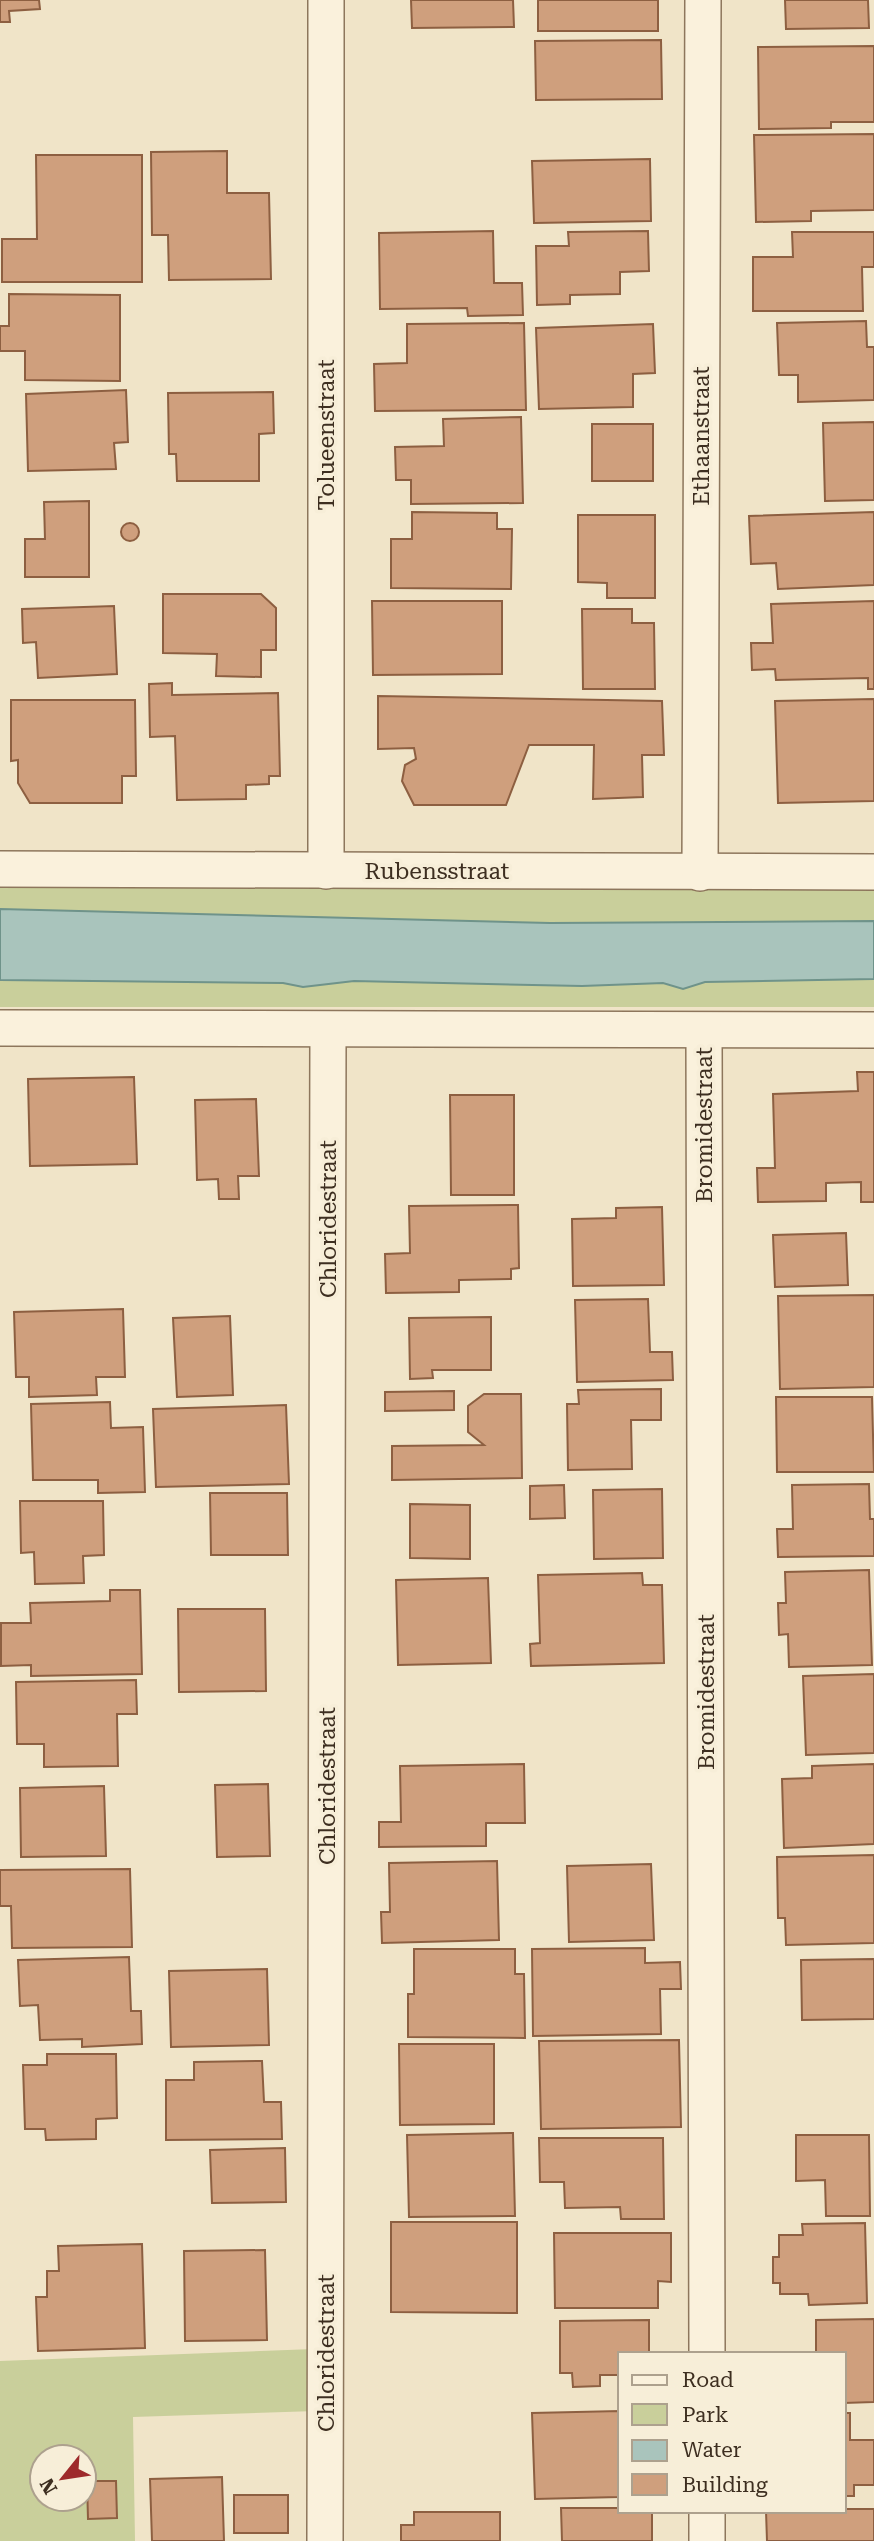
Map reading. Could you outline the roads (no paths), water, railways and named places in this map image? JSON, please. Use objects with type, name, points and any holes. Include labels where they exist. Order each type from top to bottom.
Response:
[{"type":"street","name":"Tolueenstraat","points":[[326,0],[326,871]]},
{"type":"street","name":"Ethaanstraat","points":[[700,873],[703,0]]},
{"type":"street","name":"Rubensstraat","points":[[0,869],[874,872]]},
{"type":"street","points":[[0,1028],[874,1030]]},
{"type":"street","name":"Chloridestraat","points":[[325,2541],[328,1030]]},
{"type":"street","name":"Bromidestraat","points":[[704,1031],[707,2352]]},
{"type":"street","points":[[707,2513],[707,2541]]},
{"type":"water","points":[[0,909],[550,923],[874,921],[874,979],[705,982],[683,989],[663,983],[582,986],[354,981],[303,987],[283,983],[0,980]]}]
